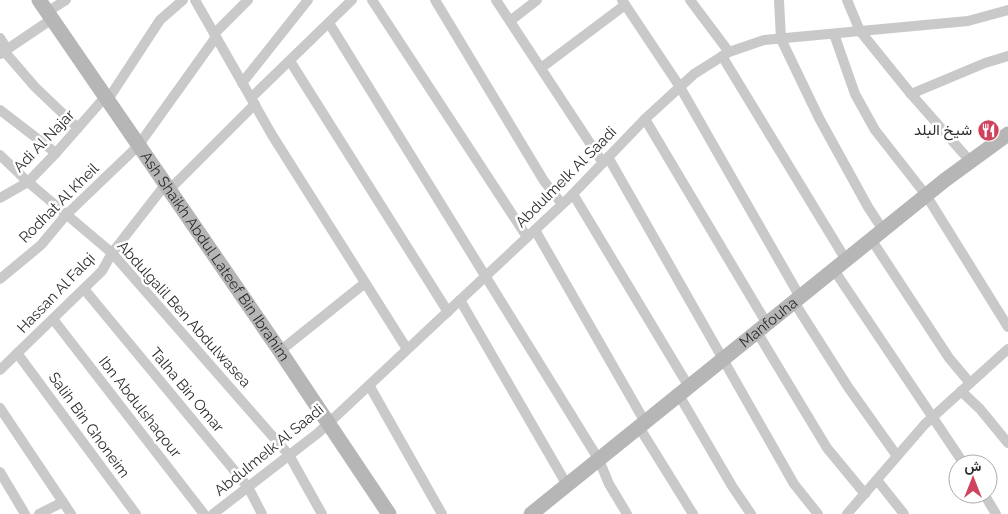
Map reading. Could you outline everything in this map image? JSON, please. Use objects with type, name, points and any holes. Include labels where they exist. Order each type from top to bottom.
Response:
[{"type":"street","points":[[4,51],[46,10],[66,0]]},
{"type":"street","name":"Adi Al Najar","points":[[0,198],[28,182],[106,99],[160,20],[183,0]]},
{"type":"street","points":[[195,0],[242,83],[407,349]]},
{"type":"street","name":"Rodhat Al Kheil","points":[[0,279],[41,245],[66,215],[138,146],[215,36],[248,0]]},
{"type":"street","points":[[242,83],[308,0]]},
{"type":"street","name":"Hassan Al Falqi","points":[[0,370],[102,271],[112,253],[167,188],[352,0]]},
{"type":"street","points":[[372,0],[527,238]]},
{"type":"street","points":[[435,0],[544,181],[562,204]]},
{"type":"street","points":[[496,0],[606,160],[794,484],[818,514]]},
{"type":"street","points":[[510,21],[537,0]]},
{"type":"street","points":[[690,0],[726,54],[846,260]]},
{"type":"street","points":[[779,0],[781,39],[824,126],[868,207],[883,230]]},
{"type":"street","points":[[847,0],[860,31],[911,94],[970,161]]},
{"type":"street","points":[[541,68],[624,2],[680,87],[797,300],[848,386],[897,456]]},
{"type":"street","name":"Ash Shaikh Abdul Lateef Bin Ibrahim","points":[[46,10],[280,351],[389,514]]},
{"type":"street","name":"Abdulmelk Al Saadi","points":[[213,514],[328,423],[527,238],[573,194],[645,119],[694,74],[726,54],[764,40],[968,21],[1008,10]]},
{"type":"street","points":[[328,23],[599,460],[609,484],[627,514]]},
{"type":"street","points":[[834,34],[855,94],[871,122],[926,195],[1008,327]]},
{"type":"street","points":[[0,38],[4,51],[35,87],[78,128]]},
{"type":"street","points":[[911,94],[985,63],[1008,56]]},
{"type":"street","points":[[290,61],[448,312]]},
{"type":"street","points":[[0,110],[56,153]]},
{"type":"street","points":[[645,119],[827,448],[865,494]]},
{"type":"street","name":"Manfouha","points":[[532,514],[926,195],[1008,134]]},
{"type":"street","name":"Abdulgalil Ben Abdulwasea","points":[[0,155],[28,182],[112,253],[289,455],[322,514]]},
{"type":"street","points":[[573,194],[684,391],[732,486],[751,514]]},
{"type":"street","points":[[535,230],[693,514]]},
{"type":"street","points":[[871,240],[949,358],[970,383]]},
{"type":"street","points":[[834,270],[957,454]]},
{"type":"street","points":[[280,351],[365,283]]},
{"type":"street","name":"Talha Bin Omar","points":[[84,289],[248,487],[262,514]]},
{"type":"street","points":[[460,300],[567,485]]},
{"type":"street","name":"Ibn Abdulshaqour","points":[[53,319],[204,514]]},
{"type":"street","name":"Salih Bin Ghoneim","points":[[18,353],[136,514]]},
{"type":"street","points":[[847,514],[933,417],[970,383],[1006,354]]},
{"type":"street","points":[[369,385],[442,514]]},
{"type":"street","points":[[961,391],[980,409],[1008,443]]},
{"type":"street","points":[[0,408],[71,514]]},
{"type":"street","points":[[0,472],[25,514]]},
{"type":"street","points":[[877,480],[904,514]]},
{"type":"street","points":[[40,514],[63,502]]},
{"type":"place","name":"شيخ البلد","points":[[988,130]]}]
